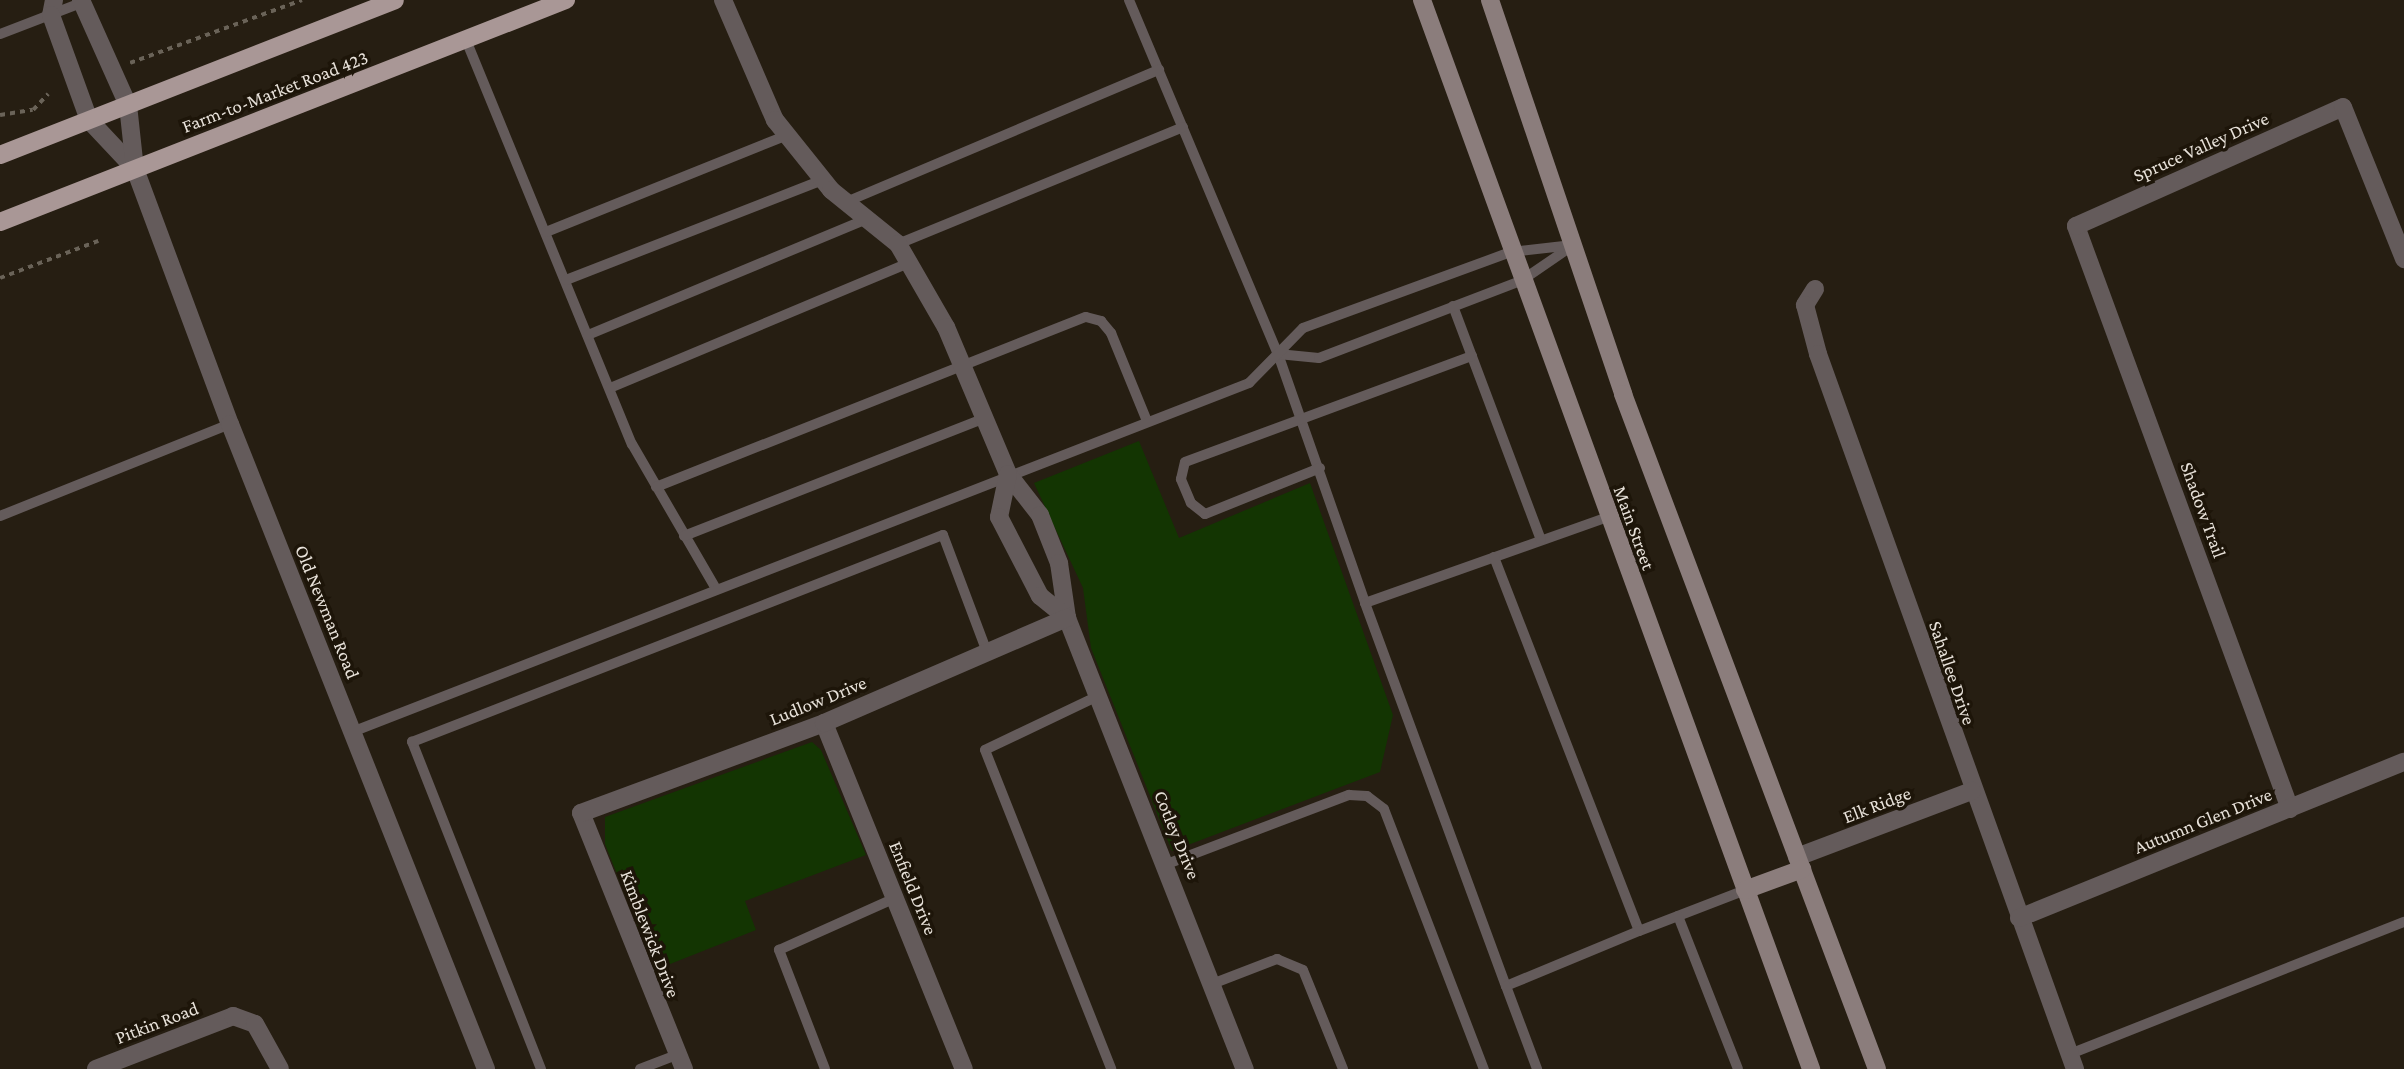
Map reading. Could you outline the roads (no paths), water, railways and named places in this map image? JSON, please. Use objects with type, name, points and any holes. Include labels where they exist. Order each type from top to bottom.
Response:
[{"type":"main road","points":[[0,155],[395,0]]},
{"type":"main road","name":"Farm-to-Market Road 423","points":[[0,222],[566,0]]},
{"type":"main road","name":"Main Street","points":[[1422,0],[1521,281],[1811,1069]]},
{"type":"main road","name":"Main Street","points":[[1490,0],[1623,394],[1877,1069]]},
{"type":"main road","points":[[1745,890],[1799,863]]},
{"type":"street","points":[[723,0],[747,63],[787,135],[823,180],[898,244],[963,366],[1008,474]]},
{"type":"street","points":[[84,1],[128,106],[135,169]]},
{"type":"street","points":[[52,7],[89,120],[135,169]]},
{"type":"street","name":"Spruce Valley Drive","points":[[2076,226],[2343,107],[2404,259]]},
{"type":"street","name":"Old Newman Road","points":[[135,169],[230,424],[486,1069]]},
{"type":"street","name":"Shadow Trail","points":[[2076,226],[2290,808]]},
{"type":"street","name":"Sahallee Drive","points":[[1815,289],[1805,305],[1818,354],[1972,791],[2073,1061]]},
{"type":"street","name":"Cotley Drive","points":[[1008,474],[999,517],[1040,597],[1067,618]]},
{"type":"street","name":"Cotley Drive","points":[[1008,474],[1040,515],[1059,563],[1067,618],[1167,864],[1245,1069]]},
{"type":"street","name":"Ludlow Drive","points":[[581,813],[824,723],[1067,618]]},
{"type":"street","name":"Enfield Drive","points":[[824,723],[964,1069]]},
{"type":"street","name":"Autumn Glen Drive","points":[[2019,918],[2404,762]]},
{"type":"street","name":"Elk Ridge","points":[[1799,863],[1972,791]]},
{"type":"street","name":"Kimblewick Drive","points":[[581,813],[680,1062]]},
{"type":"street","name":"Pitkin Road","points":[[96,1069],[233,1016],[255,1024],[280,1069]]},
{"type":"lane","points":[[1129,0],[1278,354],[1365,603],[1537,1069]]},
{"type":"lane","points":[[0,34],[52,7],[84,1]]},
{"type":"lane","points":[[466,40],[632,444],[716,589]]},
{"type":"lane","points":[[846,202],[1159,70]]},
{"type":"lane","points":[[898,244],[1183,127]]},
{"type":"lane","points":[[546,232],[787,135]]},
{"type":"lane","points":[[566,280],[823,180]]},
{"type":"lane","points":[[588,335],[866,219]]},
{"type":"lane","points":[[352,732],[1008,474],[1249,383],[1303,328],[1511,252],[1573,245]]},
{"type":"lane","points":[[1278,354],[1319,358],[1521,281],[1573,245]]},
{"type":"lane","points":[[610,388],[909,263]]},
{"type":"lane","points":[[1453,306],[1541,540]]},
{"type":"lane","points":[[656,487],[1086,317],[1101,321],[1111,333],[1147,421]]},
{"type":"lane","points":[[1320,468],[1205,514],[1191,503],[1181,479],[1185,462],[1472,356]]},
{"type":"lane","points":[[684,536],[985,418]]},
{"type":"lane","points":[[0,516],[230,424]]},
{"type":"lane","points":[[1365,603],[1608,517]]},
{"type":"lane","points":[[541,1069],[412,742],[943,535],[987,652]]},
{"type":"lane","points":[[1494,557],[1639,931]]},
{"type":"lane","points":[[1098,696],[985,750],[1111,1069]]},
{"type":"lane","points":[[1167,864],[1349,795],[1367,796],[1384,809],[1485,1069]]},
{"type":"lane","points":[[1506,986],[1745,890]]},
{"type":"lane","points":[[825,1069],[779,950],[895,898]]},
{"type":"lane","points":[[1678,916],[1738,1069]]},
{"type":"lane","points":[[2073,1061],[2404,922]]},
{"type":"lane","points":[[1212,984],[1277,960],[1303,970],[1343,1069]]},
{"type":"lane","points":[[640,1069],[680,1062]]}]
